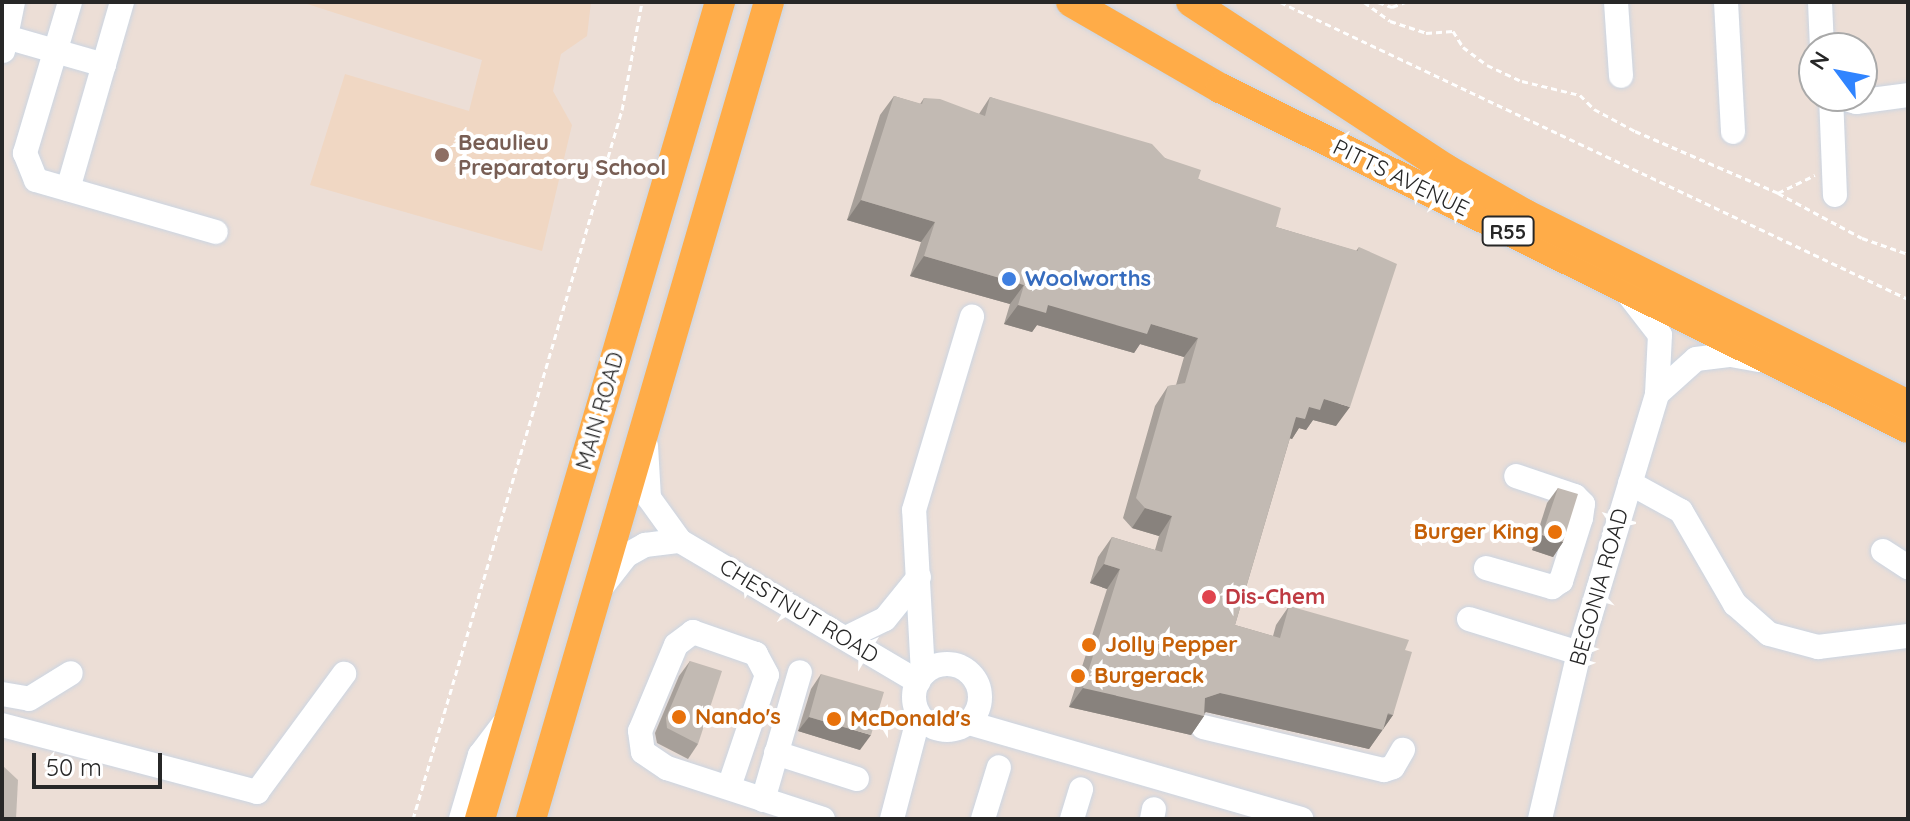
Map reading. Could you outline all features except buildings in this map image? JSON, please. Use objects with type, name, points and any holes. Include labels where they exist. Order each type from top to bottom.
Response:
[{"type":"main road","points":[[697,79],[709,2]]},
{"type":"main road","name":"MAIN ROAD","points":[[480,819],[720,2]]},
{"type":"main road","points":[[531,819],[769,2]]},
{"type":"main road","points":[[739,113],[776,2]]},
{"type":"main road","name":"PITTS AVENUE","points":[[1071,2],[1220,88],[1767,361],[1908,428]]},
{"type":"main road","name":"PITTS AVENUE","points":[[1191,2],[1446,169],[1525,214],[1908,405]]},
{"type":"street","points":[[13,2],[4,45],[55,51],[104,65]]},
{"type":"street","points":[[70,2],[25,153],[36,180],[216,232]]},
{"type":"street","points":[[68,189],[122,2]]},
{"type":"street","points":[[1616,2],[1621,76]]},
{"type":"street","points":[[1726,2],[1733,132]]},
{"type":"street","points":[[1820,2],[1821,32]]},
{"type":"street","points":[[1878,99],[1908,95]]},
{"type":"street","points":[[1833,112],[1835,195]]},
{"type":"street","name":"BEGONIA ROAD","points":[[1540,819],[1579,653],[1657,394],[1661,346],[1657,324],[1614,283]]},
{"type":"street","points":[[892,819],[908,770],[919,716],[914,695],[927,674],[916,616],[919,577],[914,510],[972,317]]},
{"type":"street","points":[[1657,394],[1696,359],[1731,355],[1767,361]]},
{"type":"street","name":"CHESTNUT ROAD","points":[[646,425],[649,498],[680,541],[846,638],[927,674],[971,674],[966,719]]},
{"type":"street","points":[[1486,568],[1552,587],[1561,581],[1583,510],[1579,499],[1516,476]]},
{"type":"street","points":[[1630,483],[1681,511],[1735,604],[1769,634],[1818,647],[1908,636]]},
{"type":"street","points":[[593,603],[627,555],[645,545],[680,541]]},
{"type":"street","points":[[1883,551],[1908,567]]},
{"type":"street","points":[[846,638],[885,619],[919,577]]},
{"type":"street","points":[[1469,619],[1579,653]]},
{"type":"street","points":[[729,787],[767,675],[756,654],[693,632],[676,645],[640,731],[641,745],[647,757],[667,768],[823,819]]},
{"type":"street","points":[[763,800],[800,672]]},
{"type":"street","points":[[2,694],[29,699],[71,673]]},
{"type":"street","points":[[2,725],[257,792],[344,674]]},
{"type":"street","points":[[461,819],[480,755],[511,713]]},
{"type":"street","points":[[919,716],[966,719],[1301,819]]},
{"type":"street","points":[[908,770],[966,719]]},
{"type":"street","points":[[1203,727],[1384,770],[1393,767],[1403,750]]},
{"type":"street","points":[[776,753],[857,779]]},
{"type":"street","points":[[983,819],[999,767]]},
{"type":"street","name":"BEGONIA ROAD","points":[[1525,819],[1547,782]]},
{"type":"street","points":[[1072,819],[1081,789]]},
{"type":"path","points":[[413,819],[622,110],[642,2]]},
{"type":"path","points":[[1280,2],[1908,299]]},
{"type":"path","points":[[1364,2],[1373,10],[1426,33],[1453,31],[1463,47],[1487,65],[1522,81],[1580,95],[1594,109],[1635,131],[1778,193],[1862,238],[1908,254]]},
{"type":"path","points":[[1373,10],[1378,2],[1392,7],[1405,2]]},
{"type":"path","points":[[1778,193],[1805,182],[1834,161]]},
{"type":"shaded area","name":"Beaulieu Preparatory School","points":[[301,2],[591,2],[587,36],[561,54],[553,91],[572,125],[542,251],[310,185],[345,74],[469,111],[482,60]]},
{"type":"place","name":"Beaulieu Preparatory School","points":[[442,155]]},
{"type":"place","name":"Woolworths","points":[[1009,279]]},
{"type":"place","name":"Burger King","points":[[1555,532]]},
{"type":"place","name":"Dis-Chem","points":[[1209,597]]},
{"type":"place","name":"Jolly Pepper","points":[[1089,645]]},
{"type":"place","name":"Burgerack","points":[[1078,676]]},
{"type":"place","name":"Nando's","points":[[679,717]]},
{"type":"place","name":"McDonald's","points":[[834,719]]}]
